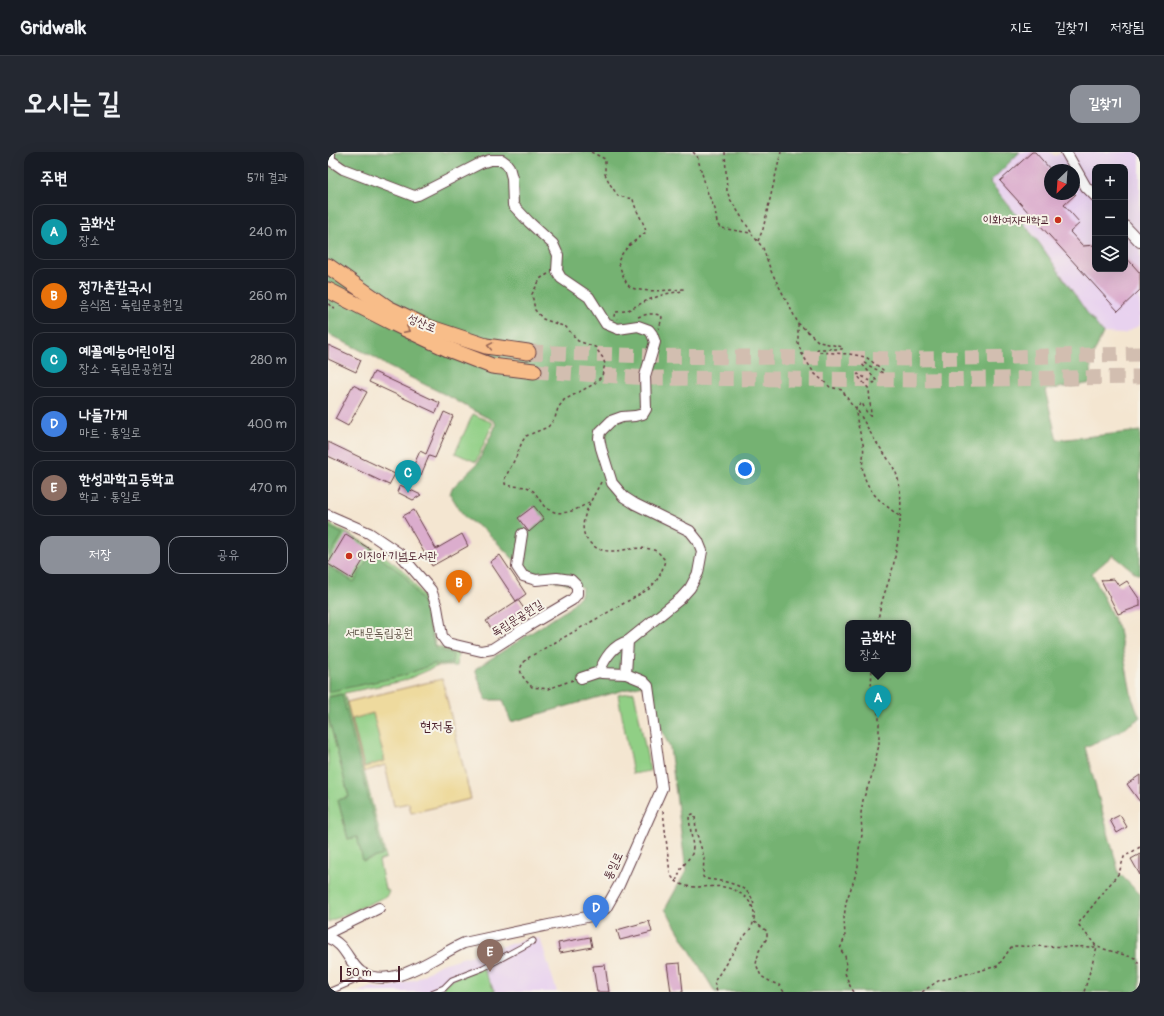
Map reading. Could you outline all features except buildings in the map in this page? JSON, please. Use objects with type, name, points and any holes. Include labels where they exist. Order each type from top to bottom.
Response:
[{"type":"main road","name":"성산로","points":[[328,266],[388,308],[425,326],[486,346],[528,352]]},
{"type":"main road","points":[[328,280],[388,308]]},
{"type":"main road","points":[[328,290],[372,313]]},
{"type":"main road","points":[[328,299],[341,305],[372,313]]},
{"type":"main road","name":"성산로","points":[[372,313],[448,349],[492,366],[534,371]]},
{"type":"street","points":[[330,152],[330,160],[343,169],[414,196],[481,163],[490,160],[502,160],[510,168],[513,205],[553,244],[558,255],[557,270],[561,278],[589,297],[606,324],[618,329],[638,326],[649,330],[652,334],[655,342],[645,376],[646,409],[643,414],[622,417],[611,421],[600,432],[599,438],[601,448],[612,483],[624,497],[690,531],[698,541],[702,551],[698,573],[690,588],[663,614],[628,641],[621,643],[606,658],[599,672]]},
{"type":"street","points":[[1066,152],[1086,187],[1092,193]]},
{"type":"street","points":[[1128,229],[1140,242]]},
{"type":"street","name":"독립문공원길","points":[[328,514],[369,533],[400,554],[430,590],[437,607],[442,636],[447,643],[481,651],[492,649],[572,600],[577,594],[577,586],[571,580],[557,578],[536,580],[523,576],[517,567],[522,534]]},
{"type":"street","points":[[581,678],[599,672],[626,674],[628,641]]},
{"type":"street","name":"통일로","points":[[361,972],[377,979],[392,980],[422,968],[452,948],[464,943],[596,915],[606,908],[619,885],[662,788],[648,686],[643,681],[626,674]]},
{"type":"street","points":[[328,933],[379,908]]},
{"type":"street","points":[[328,938],[334,939],[339,944],[361,972]]},
{"type":"lane","points":[[434,992],[444,988],[452,980],[483,968],[533,941]]},
{"type":"lane","points":[[328,992],[356,980],[361,972]]},
{"type":"path","points":[[591,152],[605,159],[605,174],[610,184],[618,196],[633,199],[634,207],[645,227],[646,232],[625,248],[618,262],[629,285],[633,288],[660,291],[683,290],[648,300],[626,311],[615,312],[614,316],[618,321]]},
{"type":"path","points":[[693,152],[696,156],[708,194],[715,209],[717,223],[720,228],[751,233]]},
{"type":"path","points":[[724,152],[727,191],[730,199],[751,233],[763,248],[771,271],[798,324],[819,342],[843,347],[842,349],[818,349],[818,352],[849,354],[866,357],[883,370],[883,374],[864,363],[862,364],[877,381],[874,383],[858,374],[857,375],[869,389],[871,415],[870,416],[867,413],[862,403],[856,408]]},
{"type":"path","points":[[758,241],[763,229],[780,152]]},
{"type":"path","points":[[557,270],[541,278],[534,289],[532,294],[535,310],[543,319],[566,326],[578,341],[595,347],[604,358],[605,364],[602,376],[594,384],[564,400],[558,408],[555,418],[548,427],[526,436],[505,478],[505,484],[530,489],[538,496],[545,506],[555,512],[571,512],[591,501]]},
{"type":"path","points":[[638,318],[656,314],[659,314],[662,317],[655,342]]},
{"type":"path","points":[[798,324],[798,344],[802,354],[814,373],[830,387],[842,390],[851,404],[856,408],[875,441],[889,460],[896,475],[900,495],[900,531],[891,576],[881,605],[878,620]]},
{"type":"path","points":[[856,408],[856,417],[863,446],[863,472],[872,493],[876,498],[900,516]]},
{"type":"path","points":[[581,678],[548,689],[532,687],[523,679],[520,672],[522,662],[531,656],[649,589],[659,579],[665,560],[658,552],[648,548],[604,551],[587,540],[583,529],[584,519],[591,501],[607,470]]},
{"type":"path","points":[[854,992],[845,973],[847,966],[845,956],[840,949],[845,937],[844,918],[846,902],[858,866],[862,835],[862,800],[871,778],[880,745],[880,716],[871,688],[872,672]]},
{"type":"path","points":[[658,798],[662,804],[670,874],[676,881],[686,886],[696,888],[715,886],[725,887],[748,899],[754,909]]},
{"type":"path","points":[[676,881],[692,854],[693,847],[689,818],[690,815],[693,814],[695,816],[696,831],[704,857],[703,877],[742,887],[750,896],[754,904],[754,922],[714,982],[717,992]]},
{"type":"path","points":[[1097,947],[1078,924],[1119,873],[1124,857],[1140,847]]},
{"type":"path","points":[[754,922],[767,931],[767,938],[759,951],[756,964],[761,976],[779,985],[784,992]]},
{"type":"path","points":[[922,992],[938,981],[998,966],[1012,946],[1097,947],[1135,958],[1140,966]]},
{"type":"path","points":[[1084,992],[1097,947]]},
{"type":"shaded area","name":"이화여자대학교","points":[[1020,152],[1050,152],[1055,156],[1063,152],[1140,152],[1140,325],[1124,334],[1103,333],[1088,314],[1040,244],[990,181]]},
{"type":"shaded area","points":[[540,938],[557,992],[357,992],[373,987],[382,989],[417,979],[441,964],[524,940]]},
{"type":"green space","points":[[328,152],[1020,152],[990,182],[1040,244],[1088,314],[1103,333],[1090,362],[1093,383],[1045,390],[1057,440],[1140,431],[1140,574],[1137,574],[1113,555],[1092,573],[1119,630],[1132,698],[1140,718],[1113,735],[1085,747],[1119,873],[1140,894],[1140,992],[715,992],[665,909],[686,871],[670,748],[642,685],[511,722],[503,700],[486,700],[475,669],[568,609],[581,595],[582,587],[525,574],[519,565],[486,531],[465,518],[450,494],[452,488],[477,464],[496,425],[494,421],[452,398],[387,366],[376,358],[328,334]]},
{"type":"green space","points":[[473,414],[493,423],[476,462],[455,453]]},
{"type":"green space","name":"서대문독립공원","points":[[328,523],[375,549],[405,572],[424,598],[436,646],[458,652],[457,666],[438,666],[403,681],[344,693],[386,858],[379,861],[385,889],[389,891],[387,896],[328,922],[328,716],[349,797],[338,800],[348,839],[357,837],[341,694],[328,697]]},
{"type":"green space","points":[[328,526],[343,534],[328,559]]},
{"type":"green space","points":[[372,552],[404,575],[422,601],[435,648],[453,654],[452,664],[434,664],[402,676],[328,692],[328,566],[354,582]]},
{"type":"green space","points":[[634,692],[650,771],[633,774],[618,695]]},
{"type":"green space","points":[[342,694],[383,855],[363,861],[357,837],[348,839],[338,800],[349,797],[328,716],[328,697]]},
{"type":"green space","points":[[373,713],[385,762],[364,767],[352,719]]},
{"type":"green space","points":[[481,965],[495,992],[434,992],[444,988],[442,984]]},
{"type":"sand","points":[[442,679],[471,799],[411,813],[409,803],[394,806],[385,765],[364,772],[347,702]],"holes":[[[373,713],[385,761],[364,767],[352,719]]]},
{"type":"tunnel","points":[[528,352],[648,356],[921,359],[1140,354]]},
{"type":"tunnel","points":[[534,371],[651,378],[919,380],[1140,377]]},
{"type":"place","name":"이화여자대학교","points":[[1058,220]]},
{"type":"place","name":"예꼴예능어린이집","points":[[408,493]]},
{"type":"place","name":"이진아 기념도서관","points":[[349,556]]},
{"type":"place","name":"정가촌칼국시","points":[[459,603]]},
{"type":"place","name":"금화산","points":[[878,718]]},
{"type":"place","name":"나들가게","points":[[596,928]]},
{"type":"place","name":"한성과학고등학교","points":[[490,972]]},
{"type":"district","name":"현저동","points":[[437,726]]}]
